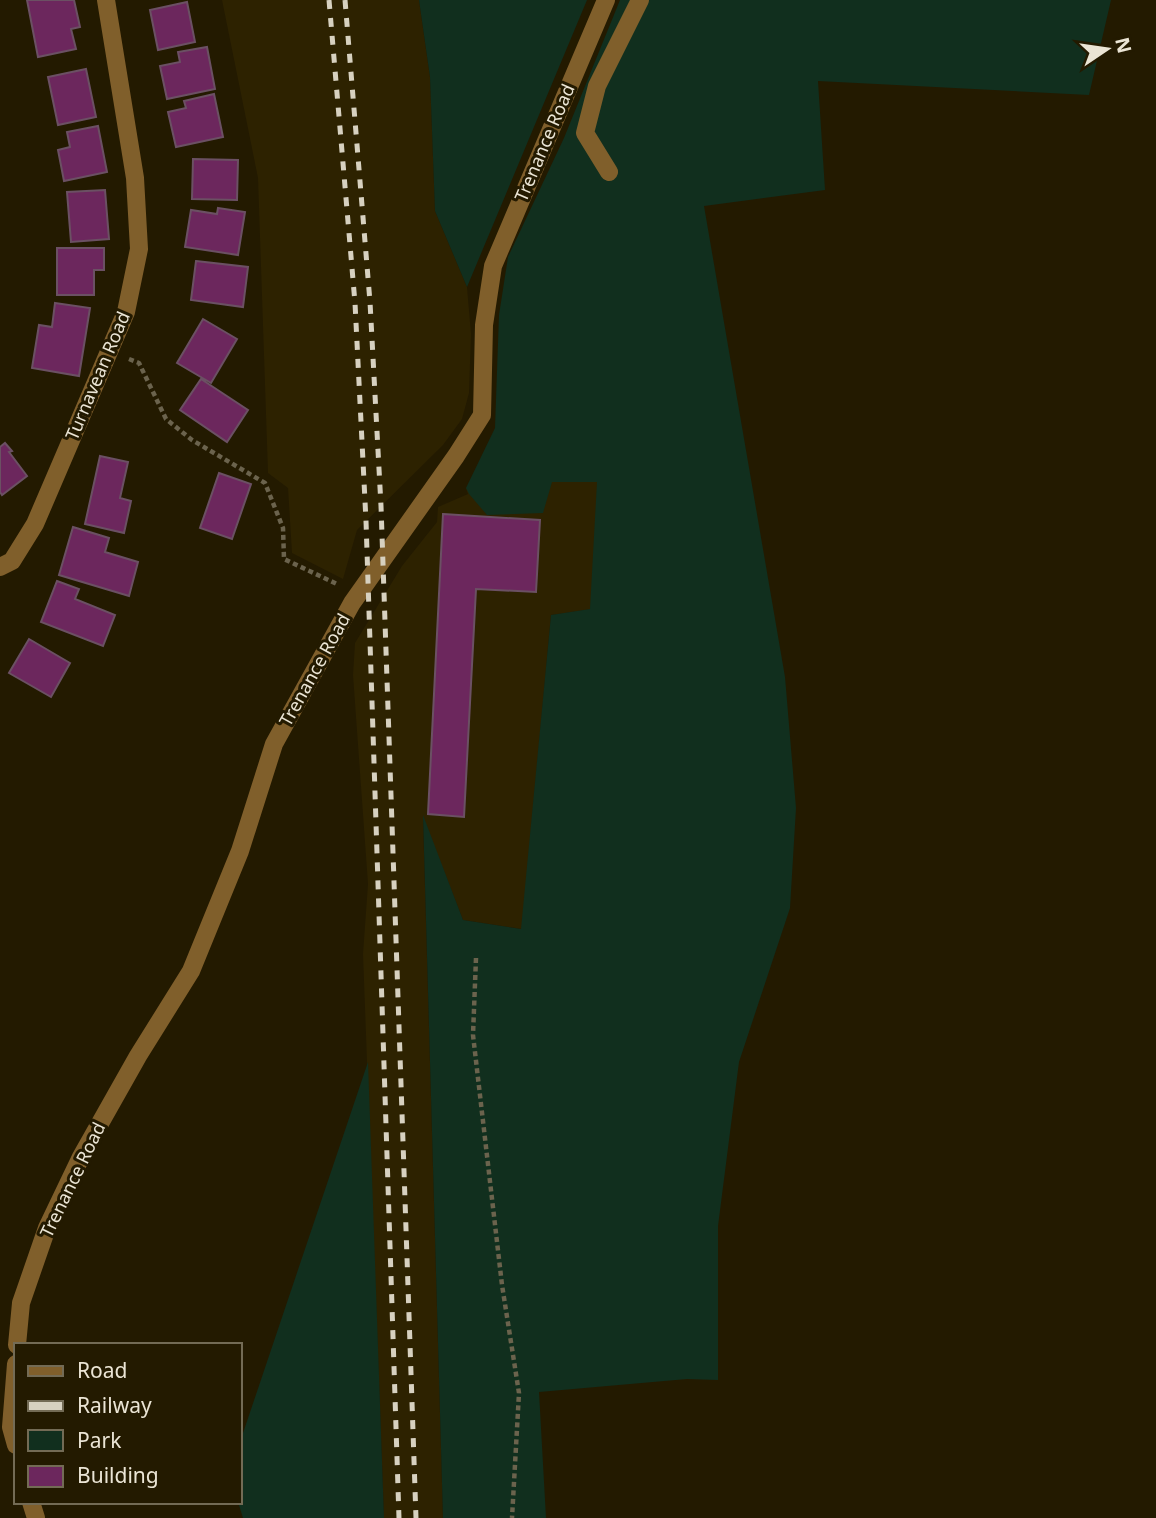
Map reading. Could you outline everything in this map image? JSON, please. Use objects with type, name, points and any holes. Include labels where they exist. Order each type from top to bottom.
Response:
[{"type":"street","name":"Turnavean Road","points":[[0,567],[12,561],[35,524],[126,312],[139,249],[135,178],[106,0]]},
{"type":"street","name":"Trenance Road","points":[[17,1343],[20,1303],[47,1228],[81,1157],[138,1056],[191,971],[240,851],[274,744],[358,595],[482,415],[484,325],[493,266],[606,0]]},
{"type":"street","points":[[609,172],[586,133],[597,86],[640,0]]},
{"type":"street","points":[[14,1389],[11,1427],[14,1438]]},
{"type":"path","points":[[110,349],[139,363],[166,419],[192,440],[265,483],[283,528],[284,559],[358,595]]},
{"type":"path","points":[[476,958],[473,1035],[502,1284],[519,1393],[512,1518]]},
{"type":"shaded area","points":[[222,0],[419,0],[430,77],[435,211],[467,287],[471,334],[469,393],[462,419],[443,445],[357,530],[343,579],[292,553],[288,488],[268,473],[258,178]]},
{"type":"shaded area","points":[[595,405],[613,606],[551,615],[522,929],[463,920],[423,818],[443,1518],[384,1518],[363,954],[368,884],[353,675],[355,643],[402,566],[437,522],[438,507],[468,494],[466,488],[484,473]]},
{"type":"green space","points":[[419,0],[587,0],[467,287],[435,211],[430,77]]},
{"type":"green space","points":[[620,0],[1111,0],[1089,95],[818,81],[825,190],[704,206],[785,677],[796,808],[790,908],[739,1062],[718,1226],[718,1380],[687,1379],[539,1392],[546,1518],[443,1518],[423,815],[463,920],[521,929],[551,615],[590,609],[597,482],[552,482],[543,513],[487,515],[466,488],[495,428],[499,315],[508,257],[564,138]]},
{"type":"green space","points":[[368,1062],[384,1518],[243,1518],[239,1504],[242,1504],[242,1436]]},
{"type":"building","points":[[27,0],[74,0],[80,27],[71,29],[76,49],[38,57]]},
{"type":"building","points":[[187,2],[195,42],[158,50],[150,10]]},
{"type":"building","points":[[207,47],[215,89],[167,99],[160,66],[180,62],[178,52]]},
{"type":"building","points":[[86,69],[96,117],[58,125],[48,77]]},
{"type":"building","points":[[214,94],[223,137],[176,147],[168,112],[186,108],[184,101]]},
{"type":"building","points":[[98,126],[107,172],[64,181],[58,150],[70,147],[67,132]]},
{"type":"building","points":[[193,159],[238,160],[237,200],[192,199]]},
{"type":"building","points":[[105,190],[109,239],[71,242],[67,192]]},
{"type":"building","points":[[218,208],[245,212],[238,255],[185,247],[191,210],[217,214]]},
{"type":"building","points":[[57,248],[104,248],[104,270],[94,270],[94,295],[57,295]]},
{"type":"building","points":[[196,261],[248,267],[243,307],[191,300]]},
{"type":"building","points":[[55,303],[90,308],[79,376],[32,368],[39,325],[52,327]]},
{"type":"building","points":[[203,319],[237,339],[211,383],[177,363]]},
{"type":"building","points":[[201,379],[248,410],[227,442],[180,410]]},
{"type":"building","points":[[5,443],[27,476],[2,495],[0,447]]},
{"type":"building","points":[[100,456],[128,462],[120,498],[131,501],[124,533],[85,524]]},
{"type":"building","points":[[219,473],[251,484],[232,539],[200,528]]},
{"type":"building","points":[[443,514],[540,520],[536,592],[476,589],[464,817],[428,814]]},
{"type":"building","points":[[73,527],[109,538],[105,552],[138,562],[129,596],[59,575]]},
{"type":"building","points":[[57,581],[79,589],[75,599],[115,615],[103,646],[41,622]]},
{"type":"building","points":[[29,639],[70,663],[51,697],[9,673]]},
{"type":"railway","points":[[329,0],[355,303],[366,521],[399,1518]]},
{"type":"railway","points":[[345,0],[370,302],[381,506],[416,1518]]}]
